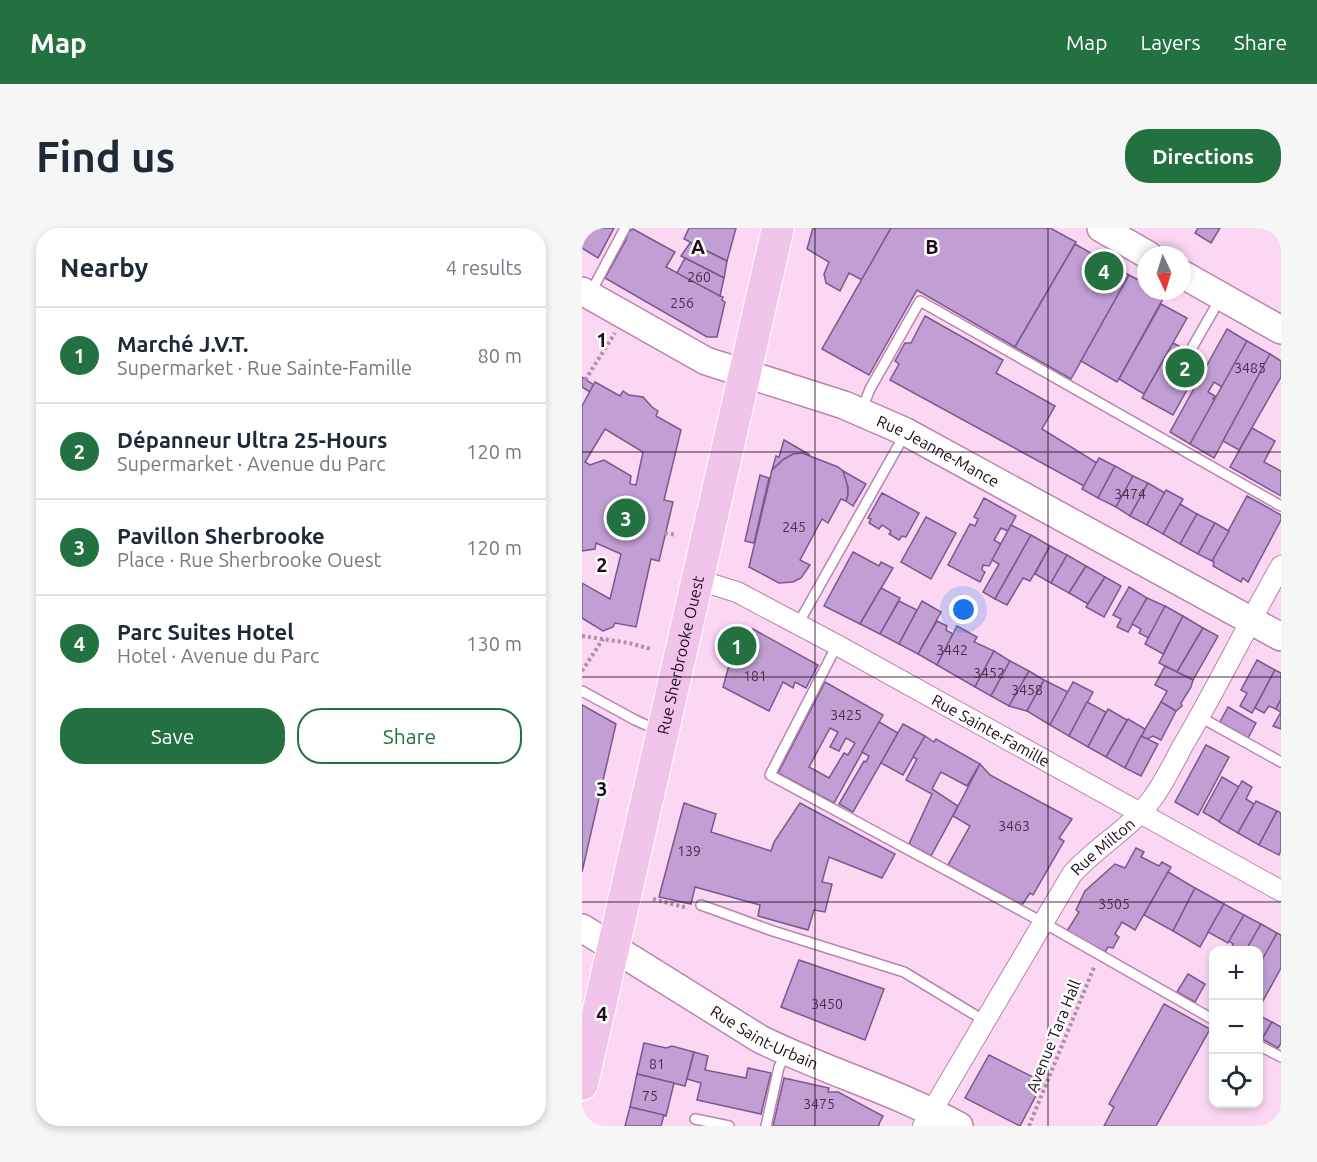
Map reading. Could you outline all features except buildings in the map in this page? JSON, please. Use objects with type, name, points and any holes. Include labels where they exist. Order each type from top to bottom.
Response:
[{"type":"main road","name":"Rue Sherbrooke Ouest","points":[[582,1084],[778,228]]},
{"type":"street","points":[[1101,228],[1137,249]]},
{"type":"street","points":[[1191,279],[1281,330]]},
{"type":"street","name":"Rue Jeanne-Mance","points":[[585,293],[693,355],[861,412],[906,432],[1281,637]]},
{"type":"street","name":"Rue Milton","points":[[927,1119],[1072,874],[1085,860],[1126,828],[1153,798],[1200,717],[1281,566]]},
{"type":"street","name":"Rue Sainte-Famille","points":[[698,580],[730,588],[798,624],[1281,891]]},
{"type":"street","name":"Rue Saint-Urbain","points":[[582,928],[744,1030],[787,1052],[906,1100],[927,1119],[959,1126]]},
{"type":"lane","points":[[585,293],[624,228]]},
{"type":"lane","points":[[1193,346],[1222,297]]},
{"type":"lane","points":[[861,412],[870,389],[920,301],[1281,506]]},
{"type":"lane","points":[[798,624],[906,432]]},
{"type":"lane","points":[[837,645],[770,775],[1044,923],[1209,1017]]},
{"type":"lane","points":[[582,691],[662,732]]},
{"type":"lane","points":[[1200,717],[1281,762]]},
{"type":"lane","points":[[701,905],[773,931],[904,972],[985,1021]]},
{"type":"lane","points":[[1263,1048],[1281,1058]]},
{"type":"lane","points":[[766,1126],[779,1067],[787,1052]]},
{"type":"lane","points":[[695,1119],[729,1126]]},
{"type":"path","points":[[582,385],[615,333]]},
{"type":"path","points":[[666,533],[677,536]]},
{"type":"path","points":[[582,636],[651,648]]},
{"type":"path","points":[[582,670],[603,639]]},
{"type":"path","points":[[653,899],[689,908]]},
{"type":"path","name":"Avenue Tara Hall","points":[[1029,1126],[1099,956]]},
{"type":"place","name":"Parc Suites Hotel","points":[[1104,271]]},
{"type":"place","name":"Dépanneur Ultra 25-Hours","points":[[1185,368]]},
{"type":"place","name":"Pavillon Sherbrooke","points":[[626,518]]},
{"type":"place","name":"Marché J.V.T.","points":[[737,646]]}]
